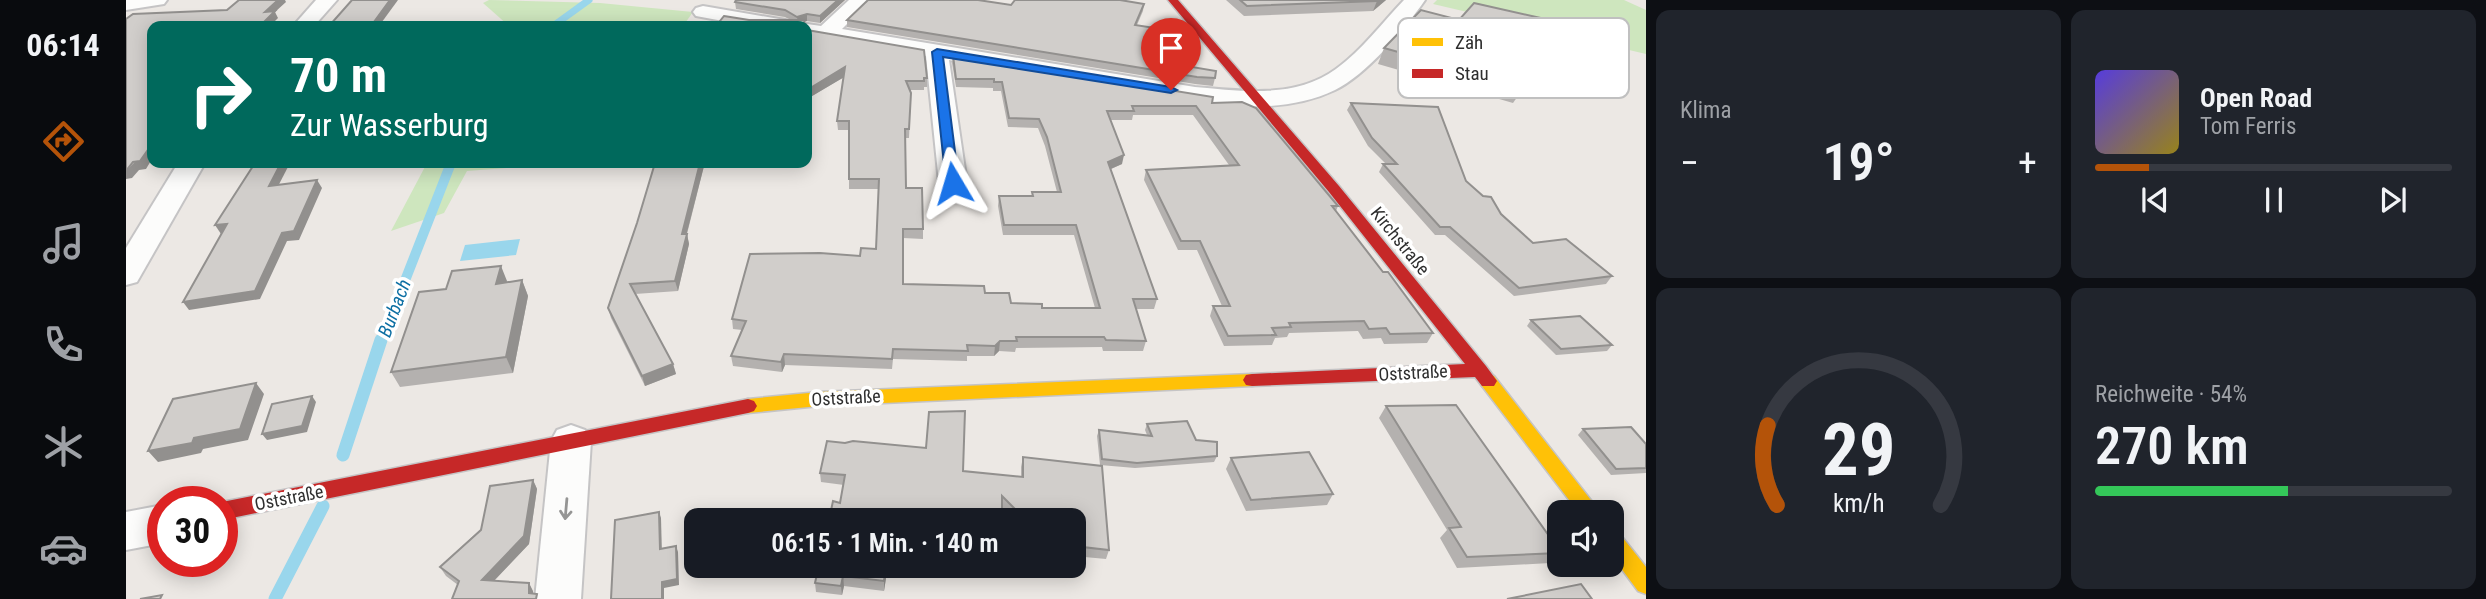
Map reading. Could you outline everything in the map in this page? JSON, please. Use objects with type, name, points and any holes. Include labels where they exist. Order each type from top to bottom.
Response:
[{"type":"street","points":[[126,4],[157,0]]},
{"type":"street","points":[[308,21],[327,0]]},
{"type":"street","points":[[816,32],[861,0]]},
{"type":"street","name":"Kirchstraße","points":[[1173,0],[1260,99],[1480,370],[1581,500]]},
{"type":"street","points":[[816,32],[1195,94],[1260,99],[1312,90],[1343,75],[1415,0]]},
{"type":"street","points":[[703,12],[756,21]]},
{"type":"street","points":[[937,52],[953,183]]},
{"type":"street","points":[[126,275],[188,168]]},
{"type":"street","name":"Oststraße","points":[[238,508],[728,408],[819,399],[1480,370]]},
{"type":"street","points":[[558,599],[571,441]]},
{"type":"street","points":[[126,531],[147,527]]},
{"type":"street","points":[[1624,556],[1646,584]]},
{"type":"green space","points":[[489,0],[600,3],[693,12],[687,21],[503,21],[483,3]]},
{"type":"green space","points":[[1437,0],[1624,0],[1646,10],[1646,54],[1629,50],[1629,18],[1493,18],[1433,4]]},
{"type":"green space","points":[[424,168],[508,168],[467,171],[444,213],[391,231]]},
{"type":"water","points":[[520,239],[516,255],[460,261],[465,245]]},
{"type":"building","points":[[239,0],[278,0],[265,12],[275,11],[265,21],[147,21],[147,151],[140,161],[133,162],[126,171],[126,19],[133,14],[227,10]]},
{"type":"building","points":[[352,0],[390,0],[375,21],[333,21]]},
{"type":"building","points":[[838,0],[820,16],[807,14],[797,17],[785,10],[735,2]]},
{"type":"building","points":[[868,0],[978,0],[1011,5],[1015,0],[1120,0],[1144,4],[1135,25],[1155,28],[1153,36],[1183,40],[1180,65],[1216,71],[1215,78],[847,20]]},
{"type":"building","points":[[1240,0],[1379,0],[1247,6]]},
{"type":"building","points":[[1474,3],[1541,18],[1461,18]]},
{"type":"building","points":[[1421,10],[1451,18],[1413,18]]},
{"type":"building","points":[[724,16],[749,20],[804,21],[720,21]]},
{"type":"building","points":[[812,31],[924,50],[927,78],[924,78],[924,81],[906,81],[911,93],[909,129],[905,129],[906,188],[922,188],[923,229],[903,229],[903,284],[984,286],[985,293],[1009,293],[1011,303],[1042,304],[1042,308],[1100,308],[1076,225],[1004,225],[999,196],[1033,196],[1032,192],[1061,192],[1047,137],[1039,119],[1009,118],[1002,82],[994,82],[994,79],[956,79],[953,55],[1213,97],[1212,103],[1242,102],[1256,108],[1338,206],[1332,206],[1383,272],[1388,272],[1433,333],[1390,334],[1386,328],[1369,329],[1364,321],[1289,323],[1291,327],[1272,328],[1276,335],[1228,336],[1213,306],[1230,306],[1200,241],[1181,241],[1146,170],[1239,165],[1196,106],[1132,106],[1134,111],[1107,111],[1124,155],[1108,162],[1157,299],[1133,299],[1146,341],[1106,340],[1104,337],[1016,337],[1017,341],[1000,341],[995,346],[967,345],[968,351],[893,349],[892,359],[784,354],[781,362],[731,356],[746,321],[732,319],[750,254],[820,253],[860,256],[861,248],[876,249],[879,179],[849,179],[849,121],[837,121],[845,67],[812,87]]},
{"type":"building","points":[[1398,34],[1398,52],[1384,48]]},
{"type":"building","points":[[1351,103],[1438,107],[1466,181],[1483,196],[1491,197],[1501,214],[1533,243],[1566,239],[1612,276],[1519,288],[1450,227],[1440,227],[1383,164],[1397,164],[1372,138]]},
{"type":"building","points":[[252,168],[278,168],[269,186],[317,180],[294,231],[282,233],[255,291],[183,302],[227,224],[215,225]]},
{"type":"building","points":[[654,168],[699,168],[682,234],[687,234],[675,281],[630,284],[673,364],[642,376],[608,308]]},
{"type":"building","points":[[501,266],[496,284],[522,280],[506,357],[391,372],[419,292],[446,289],[452,271]]},
{"type":"building","points":[[1580,316],[1612,345],[1561,349],[1531,320]]},
{"type":"building","points":[[256,383],[240,429],[194,438],[192,443],[148,451],[173,399]]},
{"type":"building","points":[[312,396],[302,426],[262,434],[272,404]]},
{"type":"building","points":[[1456,405],[1547,533],[1547,554],[1467,557],[1449,528],[1461,527],[1386,406]]},
{"type":"building","points":[[965,411],[963,471],[1023,477],[1023,457],[1102,466],[1109,550],[1086,547],[1086,508],[1014,508],[1002,496],[1002,508],[832,508],[833,501],[840,503],[845,475],[820,473],[827,441],[926,448],[929,412]]},
{"type":"building","points":[[1187,421],[1196,440],[1217,442],[1217,456],[1137,463],[1102,459],[1099,430],[1152,436],[1147,424]]},
{"type":"building","points":[[1631,427],[1646,444],[1646,468],[1616,469],[1583,429]]},
{"type":"building","points":[[1309,452],[1333,494],[1251,500],[1231,458]]},
{"type":"building","points":[[533,480],[524,536],[482,580],[529,583],[529,593],[537,594],[536,599],[452,599],[459,581],[440,567],[481,530],[490,486]]},
{"type":"building","points":[[659,512],[660,549],[676,546],[677,579],[662,582],[662,599],[611,599],[615,520]]},
{"type":"building","points":[[816,578],[843,578],[841,586],[815,583]]},
{"type":"building","points":[[859,578],[884,578],[884,581]]},
{"type":"building","points":[[1581,584],[1592,599],[1507,599]]},
{"type":"building","points":[[162,595],[160,599],[140,599]]},
{"type":"waterway","name":"Burbach","points":[[560,21],[589,0]]},
{"type":"waterway","name":"Burbach","points":[[381,342],[449,168]]},
{"type":"waterway","name":"Burbach","points":[[343,455],[381,340]]},
{"type":"waterway","name":"Burbach","points":[[275,599],[323,506]]},
{"type":"traffic: slow","points":[[748,406],[819,399],[1252,380]]},
{"type":"traffic: slow","points":[[1488,381],[1581,500]]},
{"type":"traffic: slow","points":[[1624,556],[1646,584]]},
{"type":"traffic: jam","points":[[1173,0],[1334,189],[1488,381]]},
{"type":"traffic: jam","points":[[1252,380],[1480,370]]},
{"type":"traffic: jam","points":[[238,508],[748,406]]},
{"type":"route","points":[[953,183],[937,52],[1171,90]]}]
